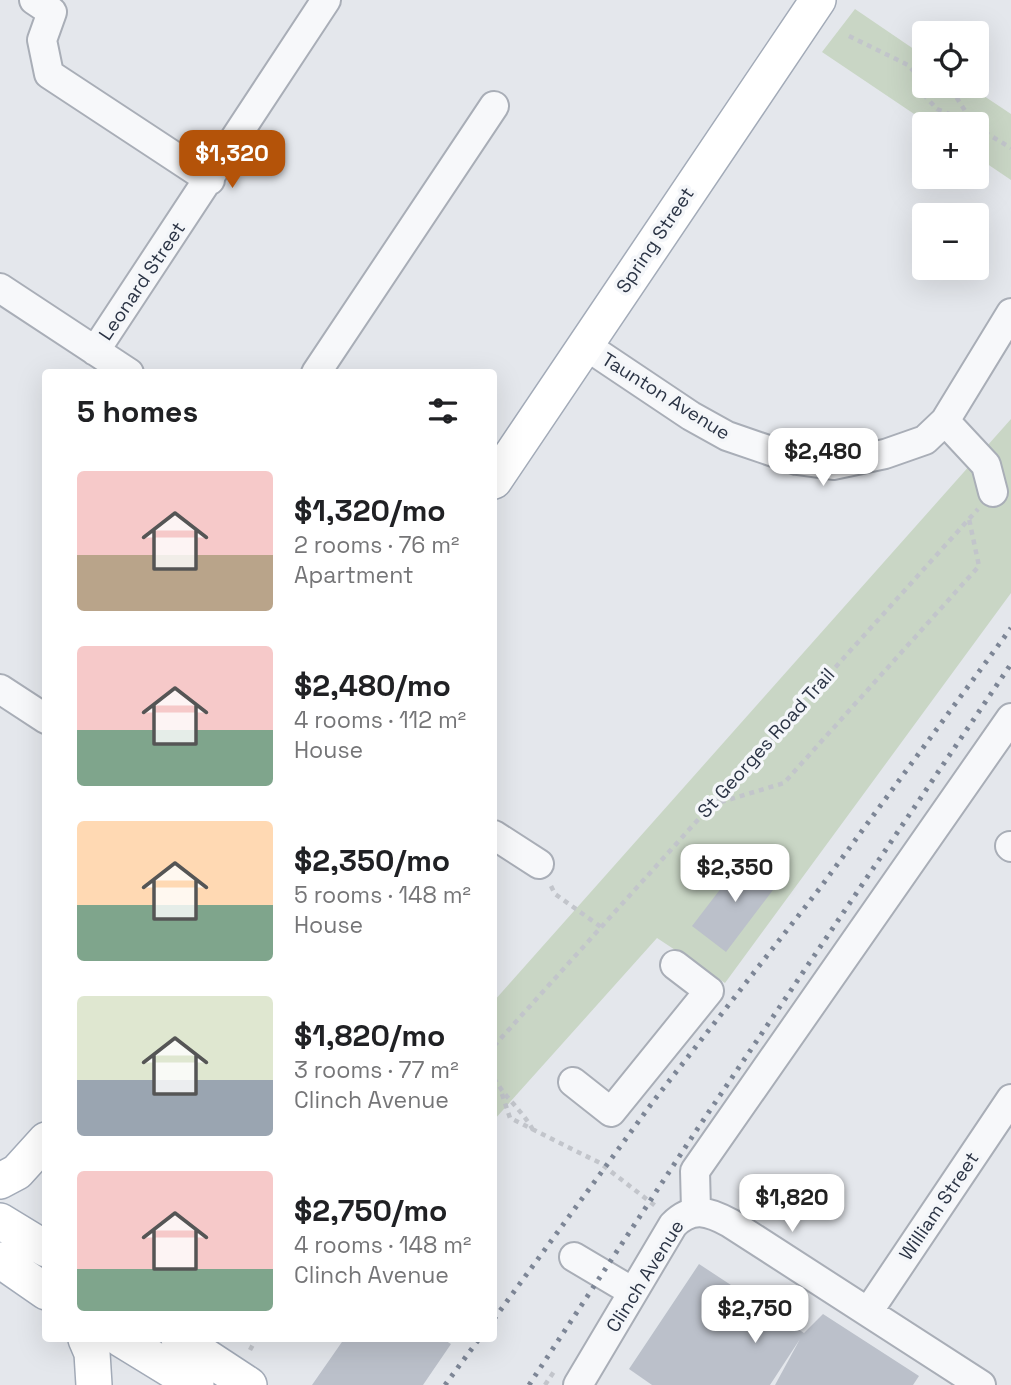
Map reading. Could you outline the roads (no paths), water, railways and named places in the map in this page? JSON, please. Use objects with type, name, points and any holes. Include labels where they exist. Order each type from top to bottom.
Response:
[{"type":"main road","name":"Spring Street","points":[[497,477],[818,0]]},
{"type":"main road","points":[[0,1181],[17,1172],[42,1144]]},
{"type":"main road","points":[[0,1221],[42,1247]]},
{"type":"main road","points":[[0,1260],[42,1289]]},
{"type":"main road","points":[[87,1342],[92,1353],[94,1385]]},
{"type":"main road","points":[[127,1342],[174,1364],[249,1385]]},
{"type":"street","name":"Leonard Street","points":[[95,351],[326,0]]},
{"type":"street","points":[[49,4],[42,40],[49,74],[210,180]]},
{"type":"street","points":[[319,369],[494,106]]},
{"type":"street","points":[[0,288],[123,369]]},
{"type":"street","name":"Taunton Avenue","points":[[585,345],[691,416],[727,436],[797,460],[833,465],[885,454],[925,440],[945,421],[1011,313]]},
{"type":"street","points":[[945,421],[986,465],[993,492]]},
{"type":"street","points":[[0,690],[42,716]]},
{"type":"street","points":[[696,1210],[695,1171],[1011,718]]},
{"type":"street","points":[[497,837],[539,864]]},
{"type":"street","points":[[573,1082],[611,1112],[709,991],[675,965]]},
{"type":"street","name":"William Street","points":[[868,1312],[1011,1100]]},
{"type":"street","name":"Clinch Avenue","points":[[578,1385],[673,1225],[684,1214],[696,1210],[713,1213],[730,1223],[868,1312],[952,1377],[981,1385]]},
{"type":"street","points":[[574,1256],[633,1292]]},
{"type":"railway","points":[[497,1315],[655,1099],[820,888],[1011,628]]},
{"type":"railway","points":[[529,1385],[698,1128],[1011,664]]},
{"type":"railway","points":[[445,1385],[477,1342]]}]
